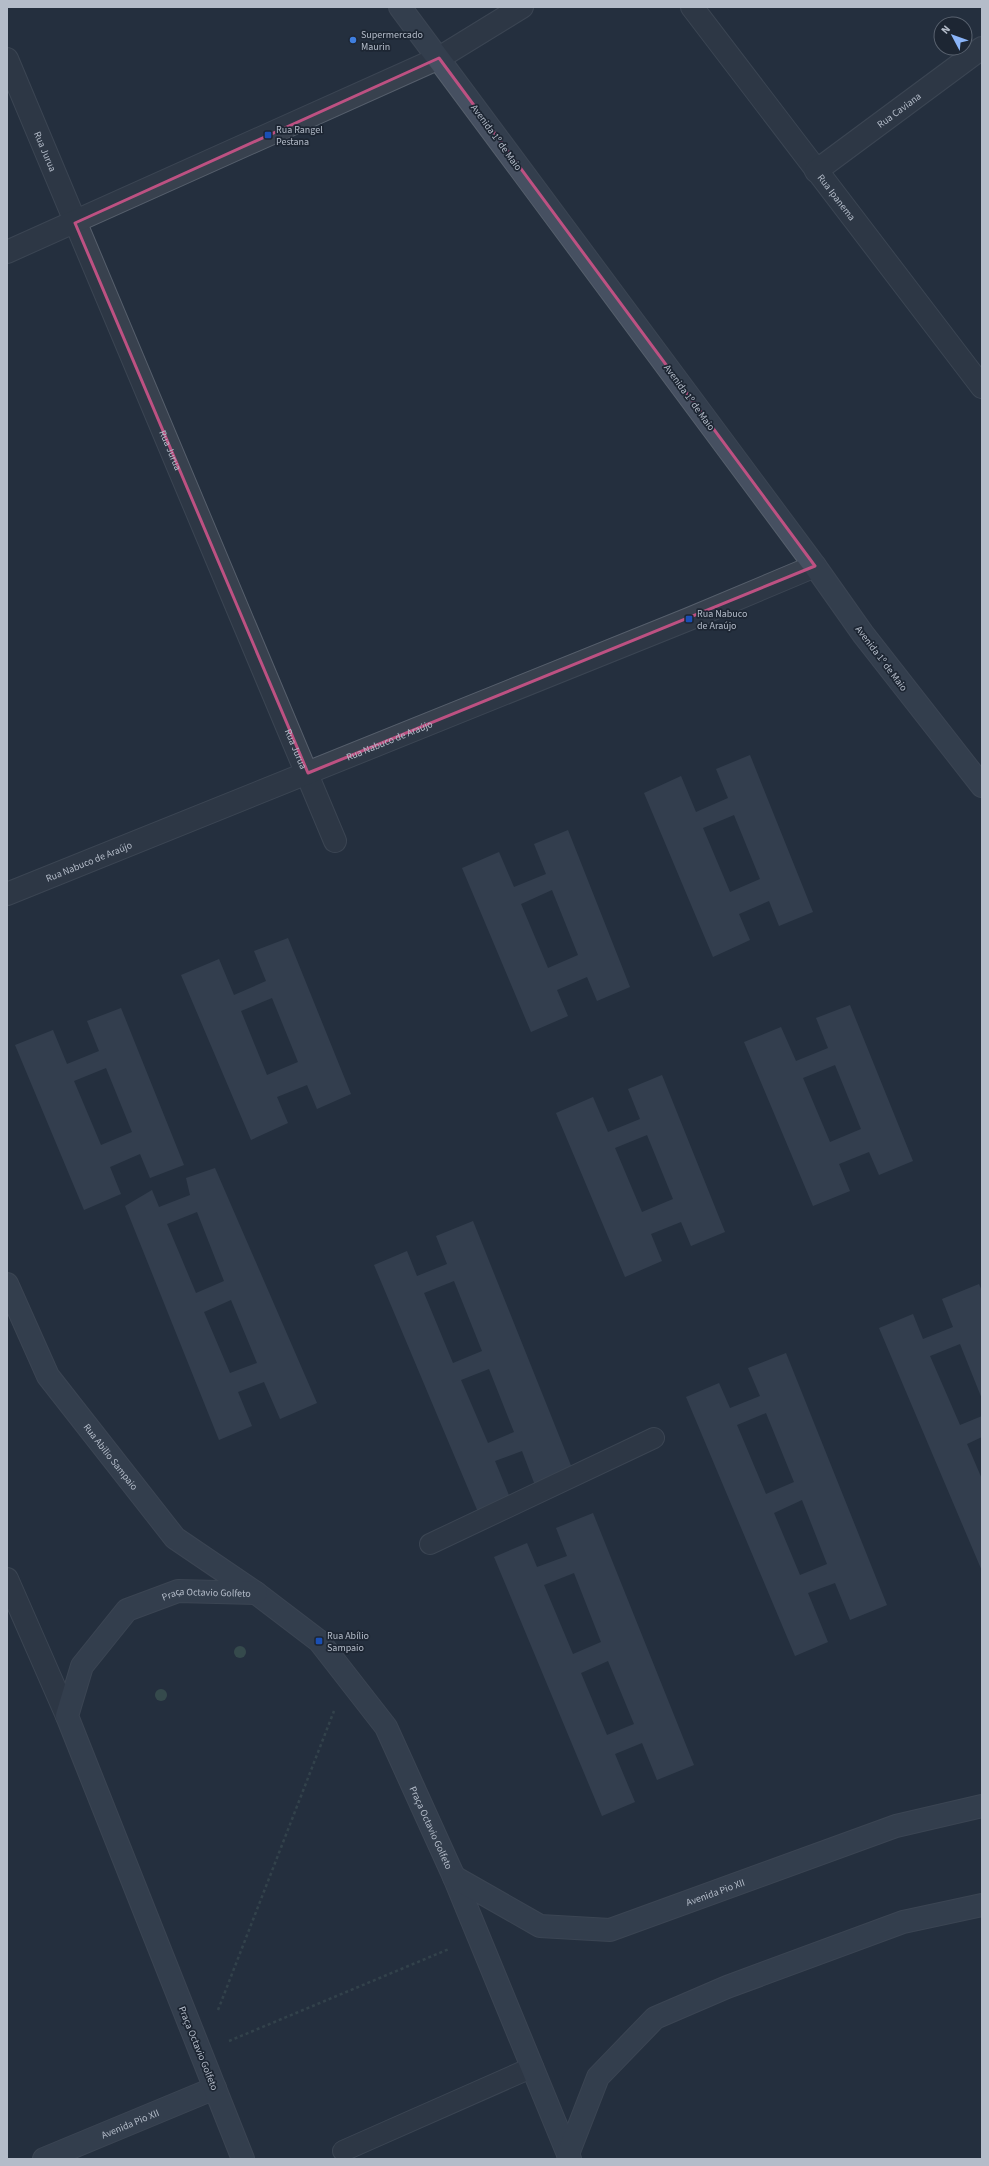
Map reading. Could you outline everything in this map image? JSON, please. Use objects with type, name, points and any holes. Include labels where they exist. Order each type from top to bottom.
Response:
[{"type":"main road","name":"Avenida 1º de Maio","points":[[400,7],[815,566],[863,634],[982,786]]},
{"type":"main road","name":"Rua Abilio Sampaio","points":[[7,1284],[48,1376],[175,1538],[256,1594]]},
{"type":"main road","name":"Praça Octavio Golfeto","points":[[243,2159],[67,1716],[82,1666],[127,1610],[178,1591],[256,1594],[319,1641],[386,1727],[454,1877],[569,2156]]},
{"type":"main road","name":"Avenida Pio XII","points":[[454,1877],[540,1926],[610,1930],[896,1826],[982,1806]]},
{"type":"main road","points":[[569,2156],[598,2077],[655,2018],[727,1987],[903,1922],[982,1905]]},
{"type":"main road","name":"Avenida Pio XII","points":[[44,2159],[215,2088]]},
{"type":"street","points":[[7,252],[75,223],[439,58],[522,7]]},
{"type":"street","name":"Rua Ipanema","points":[[692,7],[981,386]]},
{"type":"street","name":"Rua Caviana","points":[[816,171],[982,48]]},
{"type":"street","name":"Rua Jurua","points":[[7,59],[308,773],[335,841]]},
{"type":"street","name":"Rua Nabuco de Araújo","points":[[7,894],[815,566]]},
{"type":"street","points":[[7,1579],[67,1716]]},
{"type":"lane","points":[[430,1544],[654,1438]]},
{"type":"lane","points":[[343,2151],[533,2067]]},
{"type":"path","points":[[201,2053],[347,1677]]},
{"type":"path","points":[[201,2053],[478,1936]]},
{"type":"highlighted area","points":[[439,58],[815,566],[308,773],[75,223]]},
{"type":"building","points":[[750,755],[813,912],[779,926],[769,901],[739,914],[750,940],[713,957],[644,793],[681,776],[696,812],[728,798],[716,769]],"holes":[[[734,815],[760,879],[730,892],[703,828]]]},
{"type":"building","points":[[568,830],[630,987],[597,1001],[587,977],[557,990],[568,1016],[531,1032],[462,868],[499,852],[514,887],[546,874],[534,844]],"holes":[[[552,890],[578,955],[548,968],[521,904]]]},
{"type":"building","points":[[288,938],[351,1094],[317,1109],[307,1085],[277,1097],[288,1123],[251,1140],[181,975],[219,959],[234,995],[266,981],[254,951]],"holes":[[[272,998],[298,1062],[267,1075],[241,1011]]]},
{"type":"building","points":[[850,1005],[913,1161],[879,1175],[869,1152],[839,1164],[850,1191],[813,1206],[744,1042],[781,1027],[796,1061],[828,1048],[816,1018]],"holes":[[[835,1065],[861,1129],[830,1142],[803,1078]]]},
{"type":"building","points":[[121,1008],[184,1165],[150,1178],[140,1154],[110,1167],[121,1194],[84,1210],[15,1045],[53,1030],[67,1064],[99,1051],[87,1021]],"holes":[[[106,1068],[132,1132],[101,1145],[74,1081]]]},
{"type":"building","points":[[662,1075],[725,1232],[691,1246],[681,1222],[651,1234],[662,1261],[625,1277],[556,1113],[593,1097],[608,1132],[640,1119],[628,1089]],"holes":[[[647,1135],[673,1199],[642,1212],[615,1148]]]},
{"type":"building","points":[[215,1168],[317,1403],[280,1419],[264,1382],[238,1392],[252,1426],[219,1440],[125,1206],[152,1190],[159,1207],[190,1195],[186,1178]],"holes":[[[197,1212],[224,1281],[196,1293],[167,1224]],[[231,1300],[257,1363],[230,1373],[204,1312]]]},
{"type":"building","points":[[473,1221],[574,1473],[536,1488],[522,1451],[495,1461],[515,1510],[483,1524],[374,1265],[407,1251],[417,1276],[447,1264],[436,1236]],"holes":[[[454,1281],[482,1351],[453,1363],[424,1293]],[[489,1369],[514,1432],[488,1443],[461,1380]]]},
{"type":"building","points":[[979,1284],[982,1291],[982,1399],[960,1344],[930,1356],[960,1425],[982,1416],[982,1437],[967,1444],[982,1479],[982,1571],[879,1328],[913,1314],[923,1339],[953,1327],[942,1299]]},
{"type":"building","points":[[786,1353],[887,1605],[850,1620],[835,1583],[808,1593],[828,1642],[795,1656],[686,1397],[719,1383],[730,1408],[760,1396],[748,1368]],"holes":[[[766,1413],[794,1482],[766,1494],[737,1425]],[[802,1500],[827,1564],[800,1575],[774,1513]]]},
{"type":"building","points":[[593,1513],[694,1765],[657,1780],[642,1743],[615,1754],[635,1802],[602,1816],[494,1557],[527,1543],[537,1567],[567,1556],[556,1528]],"holes":[[[574,1573],[601,1642],[573,1654],[544,1585]],[[608,1661],[634,1724],[607,1735],[581,1673]]]},
{"type":"place","name":"Supermercado Maurin","points":[[353,40]]},
{"type":"place","name":"Rua Rangel Pestana","points":[[268,135]]},
{"type":"place","name":"Rua Nabuco de Araújo","points":[[689,619]]},
{"type":"place","name":"Rua Abílio Sampaio","points":[[319,1641]]}]
